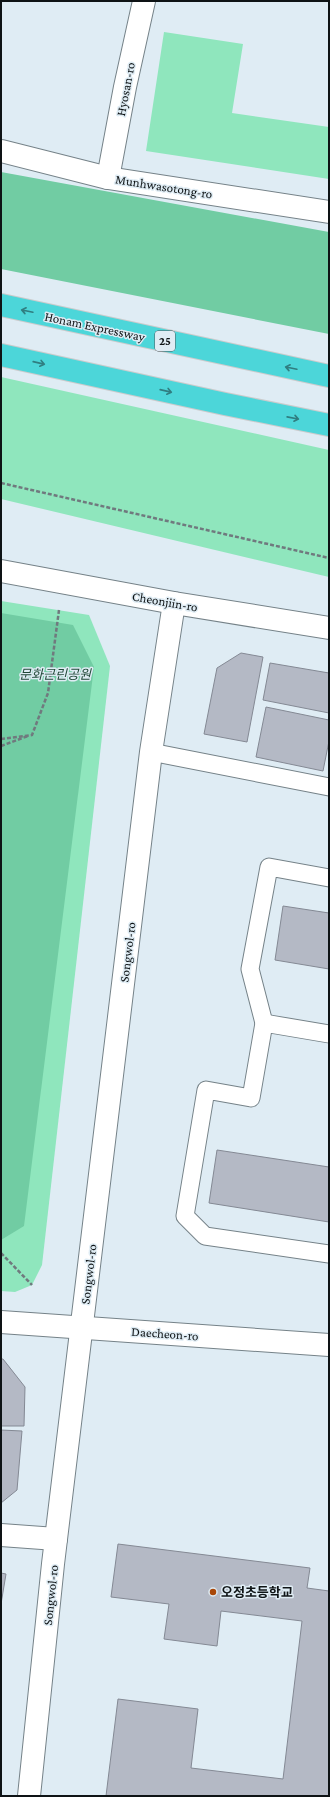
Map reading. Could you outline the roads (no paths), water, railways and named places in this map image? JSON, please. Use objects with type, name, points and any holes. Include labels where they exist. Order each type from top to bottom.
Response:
[{"type":"highway","name":"Honam Expressway","points":[[1,305],[329,376]]},
{"type":"highway","points":[[1,355],[329,426]]},
{"type":"street","name":"Hyosan-ro","points":[[108,178],[125,87],[144,1]]},
{"type":"street","name":"Munhwasotong-ro","points":[[1,151],[108,178],[329,212]]},
{"type":"street","name":"Cheonjiin-ro","points":[[1,571],[174,603],[329,628]]},
{"type":"street","name":"Songwol-ro","points":[[29,1796],[56,1539],[151,752],[174,603]]},
{"type":"street","name":"Daecheon-ro","points":[[1,1322],[329,1345]]},
{"type":"street","points":[[1,1535],[56,1539]]},
{"type":"lane","points":[[151,752],[329,787]]},
{"type":"lane","points":[[329,878],[269,867],[250,969],[264,1023],[251,1098],[206,1090],[185,1216],[206,1236],[329,1254]]},
{"type":"lane","points":[[264,1023],[329,1034]]},
{"type":"place","name":"오정초등학교","points":[[213,1592]]},
{"type":"park label","name":"문화근린공원","points":[[55,674]]}]
